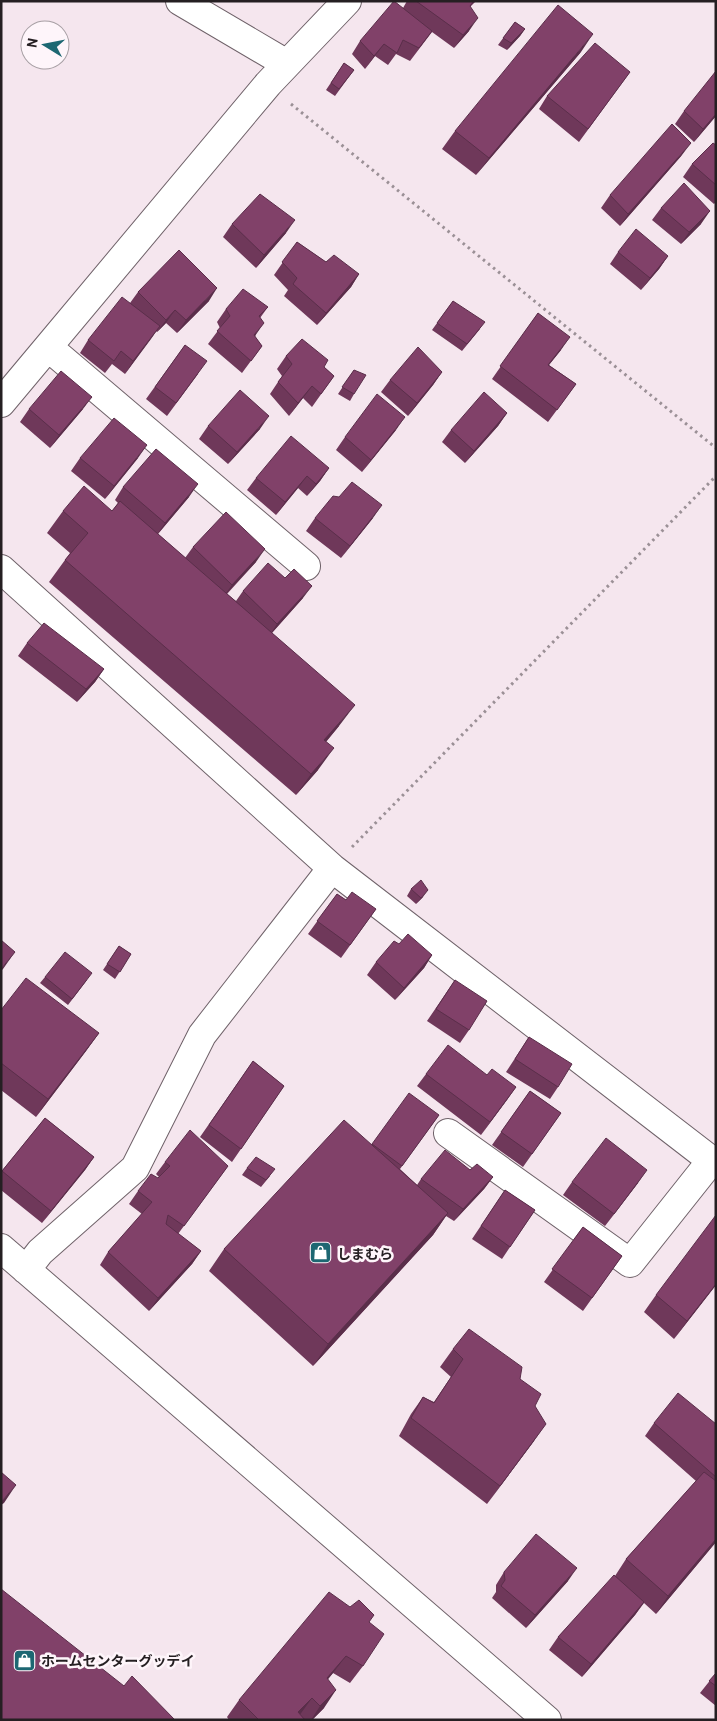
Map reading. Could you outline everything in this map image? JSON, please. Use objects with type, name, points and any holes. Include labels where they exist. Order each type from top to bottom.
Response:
[{"type":"street","points":[[180,1],[287,64]]},
{"type":"street","points":[[1,403],[268,84],[347,1]]},
{"type":"street","points":[[48,347],[306,566]]},
{"type":"street","points":[[1,569],[332,868],[714,1163],[630,1263],[448,1133]]},
{"type":"street","points":[[332,868],[202,1035],[135,1168],[40,1252],[11,1264],[547,1720]]},
{"type":"path","points":[[268,84],[716,448]]},
{"type":"path","points":[[332,868],[716,476]]},
{"type":"building","points":[[394,1],[432,31],[419,48],[403,40],[397,53],[384,44],[374,56],[360,41]]},
{"type":"building","points":[[416,1],[474,1],[470,6],[478,18],[463,35]]},
{"type":"building","points":[[558,5],[593,34],[489,158],[455,131]]},
{"type":"building","points":[[515,22],[525,29],[511,43],[503,38]]},
{"type":"building","points":[[595,43],[630,72],[588,129],[547,96]]},
{"type":"building","points":[[344,63],[354,70],[339,89],[331,83]]},
{"type":"building","points":[[716,71],[716,114],[703,129],[684,111]]},
{"type":"building","points":[[672,124],[691,143],[628,214],[610,195]]},
{"type":"building","points":[[713,143],[716,145],[716,185],[692,164]]},
{"type":"building","points":[[684,183],[710,211],[689,232],[661,208]]},
{"type":"building","points":[[260,194],[295,220],[264,255],[232,224]]},
{"type":"building","points":[[636,229],[668,256],[650,278],[618,252]]},
{"type":"building","points":[[297,242],[326,262],[334,255],[359,274],[326,313],[293,284],[297,278],[282,262]]},
{"type":"building","points":[[179,250],[217,288],[186,320],[175,310],[166,320],[138,292]]},
{"type":"building","points":[[243,289],[268,307],[259,316],[264,323],[254,335],[262,346],[251,361],[217,331],[230,316],[226,309]]},
{"type":"building","points":[[122,297],[160,326],[133,361],[121,351],[114,361],[88,340]]},
{"type":"building","points":[[453,301],[485,322],[467,344],[437,323]]},
{"type":"building","points":[[538,313],[570,337],[548,365],[576,384],[557,410],[500,366]]},
{"type":"building","points":[[302,339],[328,360],[324,367],[334,376],[321,394],[312,386],[298,403],[278,382],[292,364],[286,356]]},
{"type":"building","points":[[185,345],[207,361],[176,403],[155,387]]},
{"type":"building","points":[[418,347],[442,372],[417,403],[390,380]]},
{"type":"building","points":[[354,370],[366,375],[354,394],[342,387]]},
{"type":"building","points":[[61,371],[92,397],[59,435],[29,409]]},
{"type":"building","points":[[240,390],[269,416],[237,452],[208,426]]},
{"type":"building","points":[[484,392],[507,413],[474,451],[451,430]]},
{"type":"building","points":[[377,394],[405,417],[371,460],[345,437]]},
{"type":"building","points":[[114,418],[147,445],[114,486],[80,458]]},
{"type":"building","points":[[291,436],[329,468],[316,484],[307,476],[285,502],[256,478]]},
{"type":"building","points":[[156,449],[198,484],[165,523],[123,487]]},
{"type":"building","points":[[352,482],[382,505],[350,546],[315,518],[333,496],[339,497]]},
{"type":"building","points":[[84,486],[112,511],[120,501],[355,705],[324,740],[334,748],[311,774],[65,560],[88,533],[63,511]]},
{"type":"building","points":[[226,512],[265,549],[232,585],[193,547]]},
{"type":"building","points":[[268,563],[285,578],[294,569],[312,586],[277,624],[243,591]]},
{"type":"building","points":[[44,623],[104,669],[86,689],[27,643]]},
{"type":"building","points":[[421,880],[428,890],[421,898],[411,889]]},
{"type":"building","points":[[352,892],[376,909],[350,945],[317,921],[337,894],[346,900]]},
{"type":"building","points":[[408,934],[432,955],[404,988],[376,962],[394,941],[399,944]]},
{"type":"building","points":[[1,940],[15,952],[1,969]]},
{"type":"building","points":[[119,946],[131,954],[120,972],[107,964]]},
{"type":"building","points":[[65,952],[92,973],[72,999],[45,977]]},
{"type":"building","points":[[26,978],[99,1033],[48,1099],[1,1063],[1,1010]]},
{"type":"building","points":[[455,980],[487,1001],[469,1030],[436,1009]]},
{"type":"building","points":[[529,1037],[572,1064],[558,1087],[515,1059]]},
{"type":"building","points":[[448,1045],[487,1075],[492,1069],[516,1087],[490,1122],[426,1074]]},
{"type":"building","points":[[253,1061],[284,1086],[241,1149],[209,1125]]},
{"type":"building","points":[[530,1091],[561,1113],[532,1154],[501,1132]]},
{"type":"building","points":[[409,1093],[439,1115],[402,1166],[372,1144]]},
{"type":"building","points":[[45,1118],[94,1157],[51,1211],[2,1171]]},
{"type":"building","name":"しまむら","points":[[344,1120],[448,1213],[328,1344],[224,1249]]},
{"type":"building","points":[[190,1130],[228,1166],[184,1226],[168,1215],[166,1224],[201,1251],[158,1298],[108,1252],[152,1202],[138,1191],[151,1174],[158,1178],[170,1166],[165,1162]]},
{"type":"building","points":[[606,1138],[647,1170],[614,1214],[572,1182]]},
{"type":"building","points":[[445,1150],[470,1170],[477,1164],[493,1177],[463,1209],[421,1179]]},
{"type":"building","points":[[256,1157],[275,1169],[266,1180],[247,1168]]},
{"type":"building","points":[[505,1190],[535,1210],[510,1247],[481,1226]]},
{"type":"building","points":[[716,1215],[716,1284],[687,1321],[656,1295]]},
{"type":"building","points":[[583,1227],[622,1256],[592,1298],[552,1269]]},
{"type":"building","points":[[469,1329],[522,1367],[520,1379],[541,1394],[535,1406],[546,1424],[500,1486],[411,1418],[423,1397],[434,1403],[463,1359],[453,1349]]},
{"type":"building","points":[[678,1393],[716,1424],[716,1477],[654,1423]]},
{"type":"building","points":[[1,1472],[16,1485],[1,1502]]},
{"type":"building","points":[[704,1472],[716,1481],[716,1539],[668,1596],[626,1559]]},
{"type":"building","points":[[536,1534],[577,1568],[535,1615],[501,1586],[505,1580],[504,1572]]},
{"type":"building","points":[[614,1575],[644,1602],[591,1664],[558,1637]]},
{"type":"building","points":[[1,1589],[124,1686],[132,1676],[175,1720],[1,1720]]},
{"type":"building","points":[[329,1592],[350,1607],[359,1600],[374,1615],[369,1622],[384,1634],[363,1666],[346,1656],[327,1678],[336,1690],[320,1706],[312,1698],[298,1712],[305,1720],[259,1720],[239,1700]]},
{"type":"building","points":[[716,1673],[716,1686],[709,1681]]},
{"type":"place","name":"しまむら","points":[[321,1253]]},
{"type":"place","name":"ホームセンターグッデイ","points":[[25,1660]]}]
